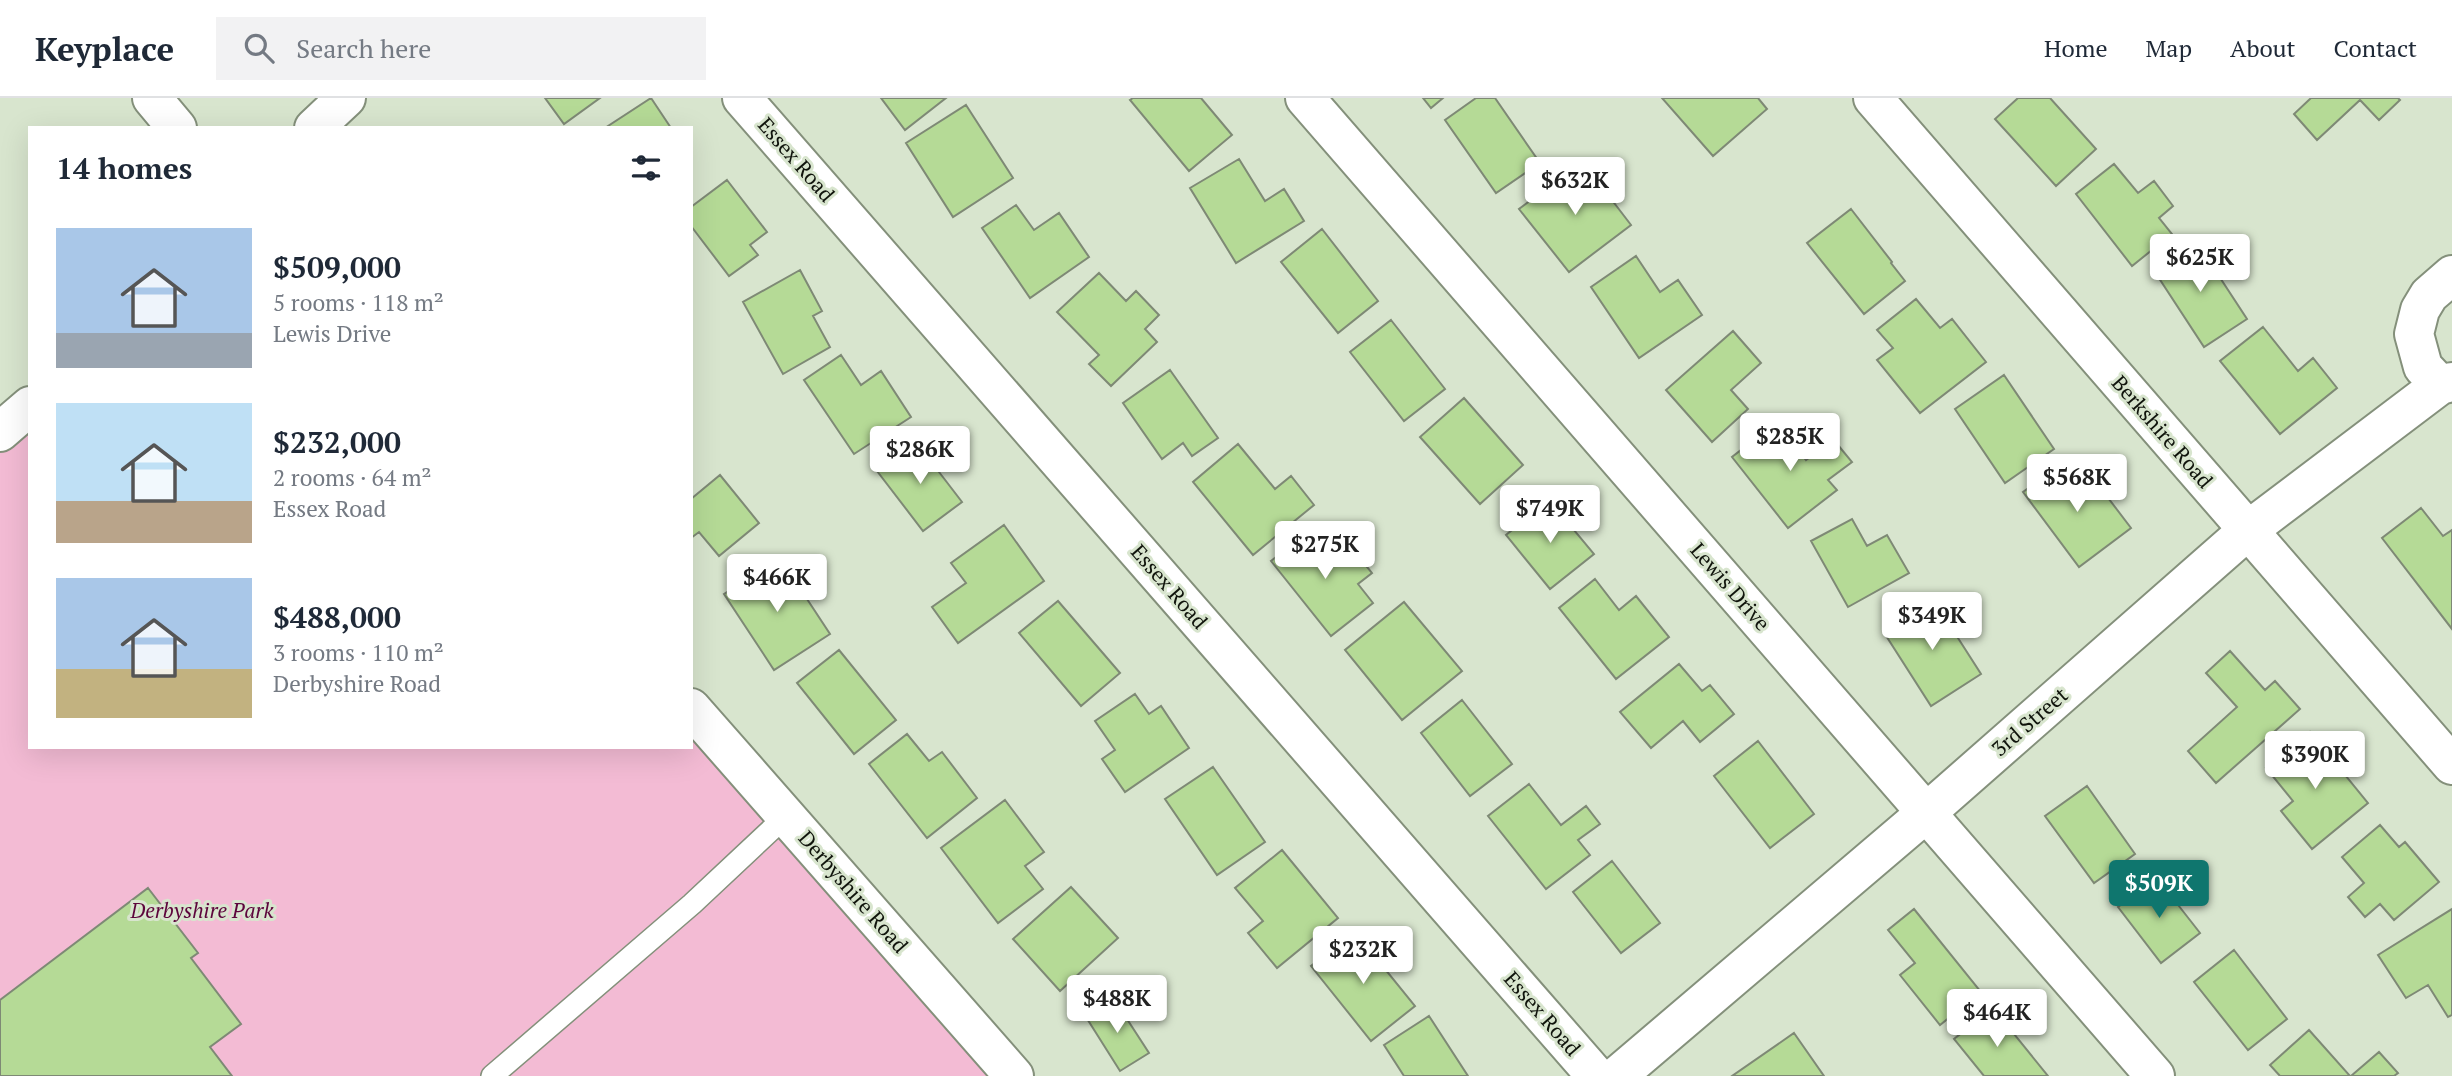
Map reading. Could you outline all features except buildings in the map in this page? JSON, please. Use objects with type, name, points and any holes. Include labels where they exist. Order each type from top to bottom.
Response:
[{"type":"street","points":[[152,98],[175,126]]},
{"type":"street","points":[[316,126],[346,98]]},
{"type":"street","name":"Essex Road","points":[[742,98],[1596,1076]]},
{"type":"street","name":"Lewis Drive","points":[[1305,98],[2155,1076]]},
{"type":"street","name":"Berkshire Road","points":[[1873,98],[2452,765]]},
{"type":"street","points":[[2446,384],[2423,367],[2414,334],[2420,310],[2429,295],[2452,275]]},
{"type":"street","name":"3rd Street","points":[[1617,1076],[1926,813],[2247,531],[2446,384]]},
{"type":"street","points":[[0,432],[28,408]]},
{"type":"street","name":"Derbyshire Road","points":[[693,710],[1014,1076]]},
{"type":"lane","points":[[492,1076],[692,904],[787,815]]},
{"type":"green space","name":"Derbyshire Park","points":[[28,408],[28,749],[693,749],[693,710],[1014,1076],[0,1076],[0,432]]}]
